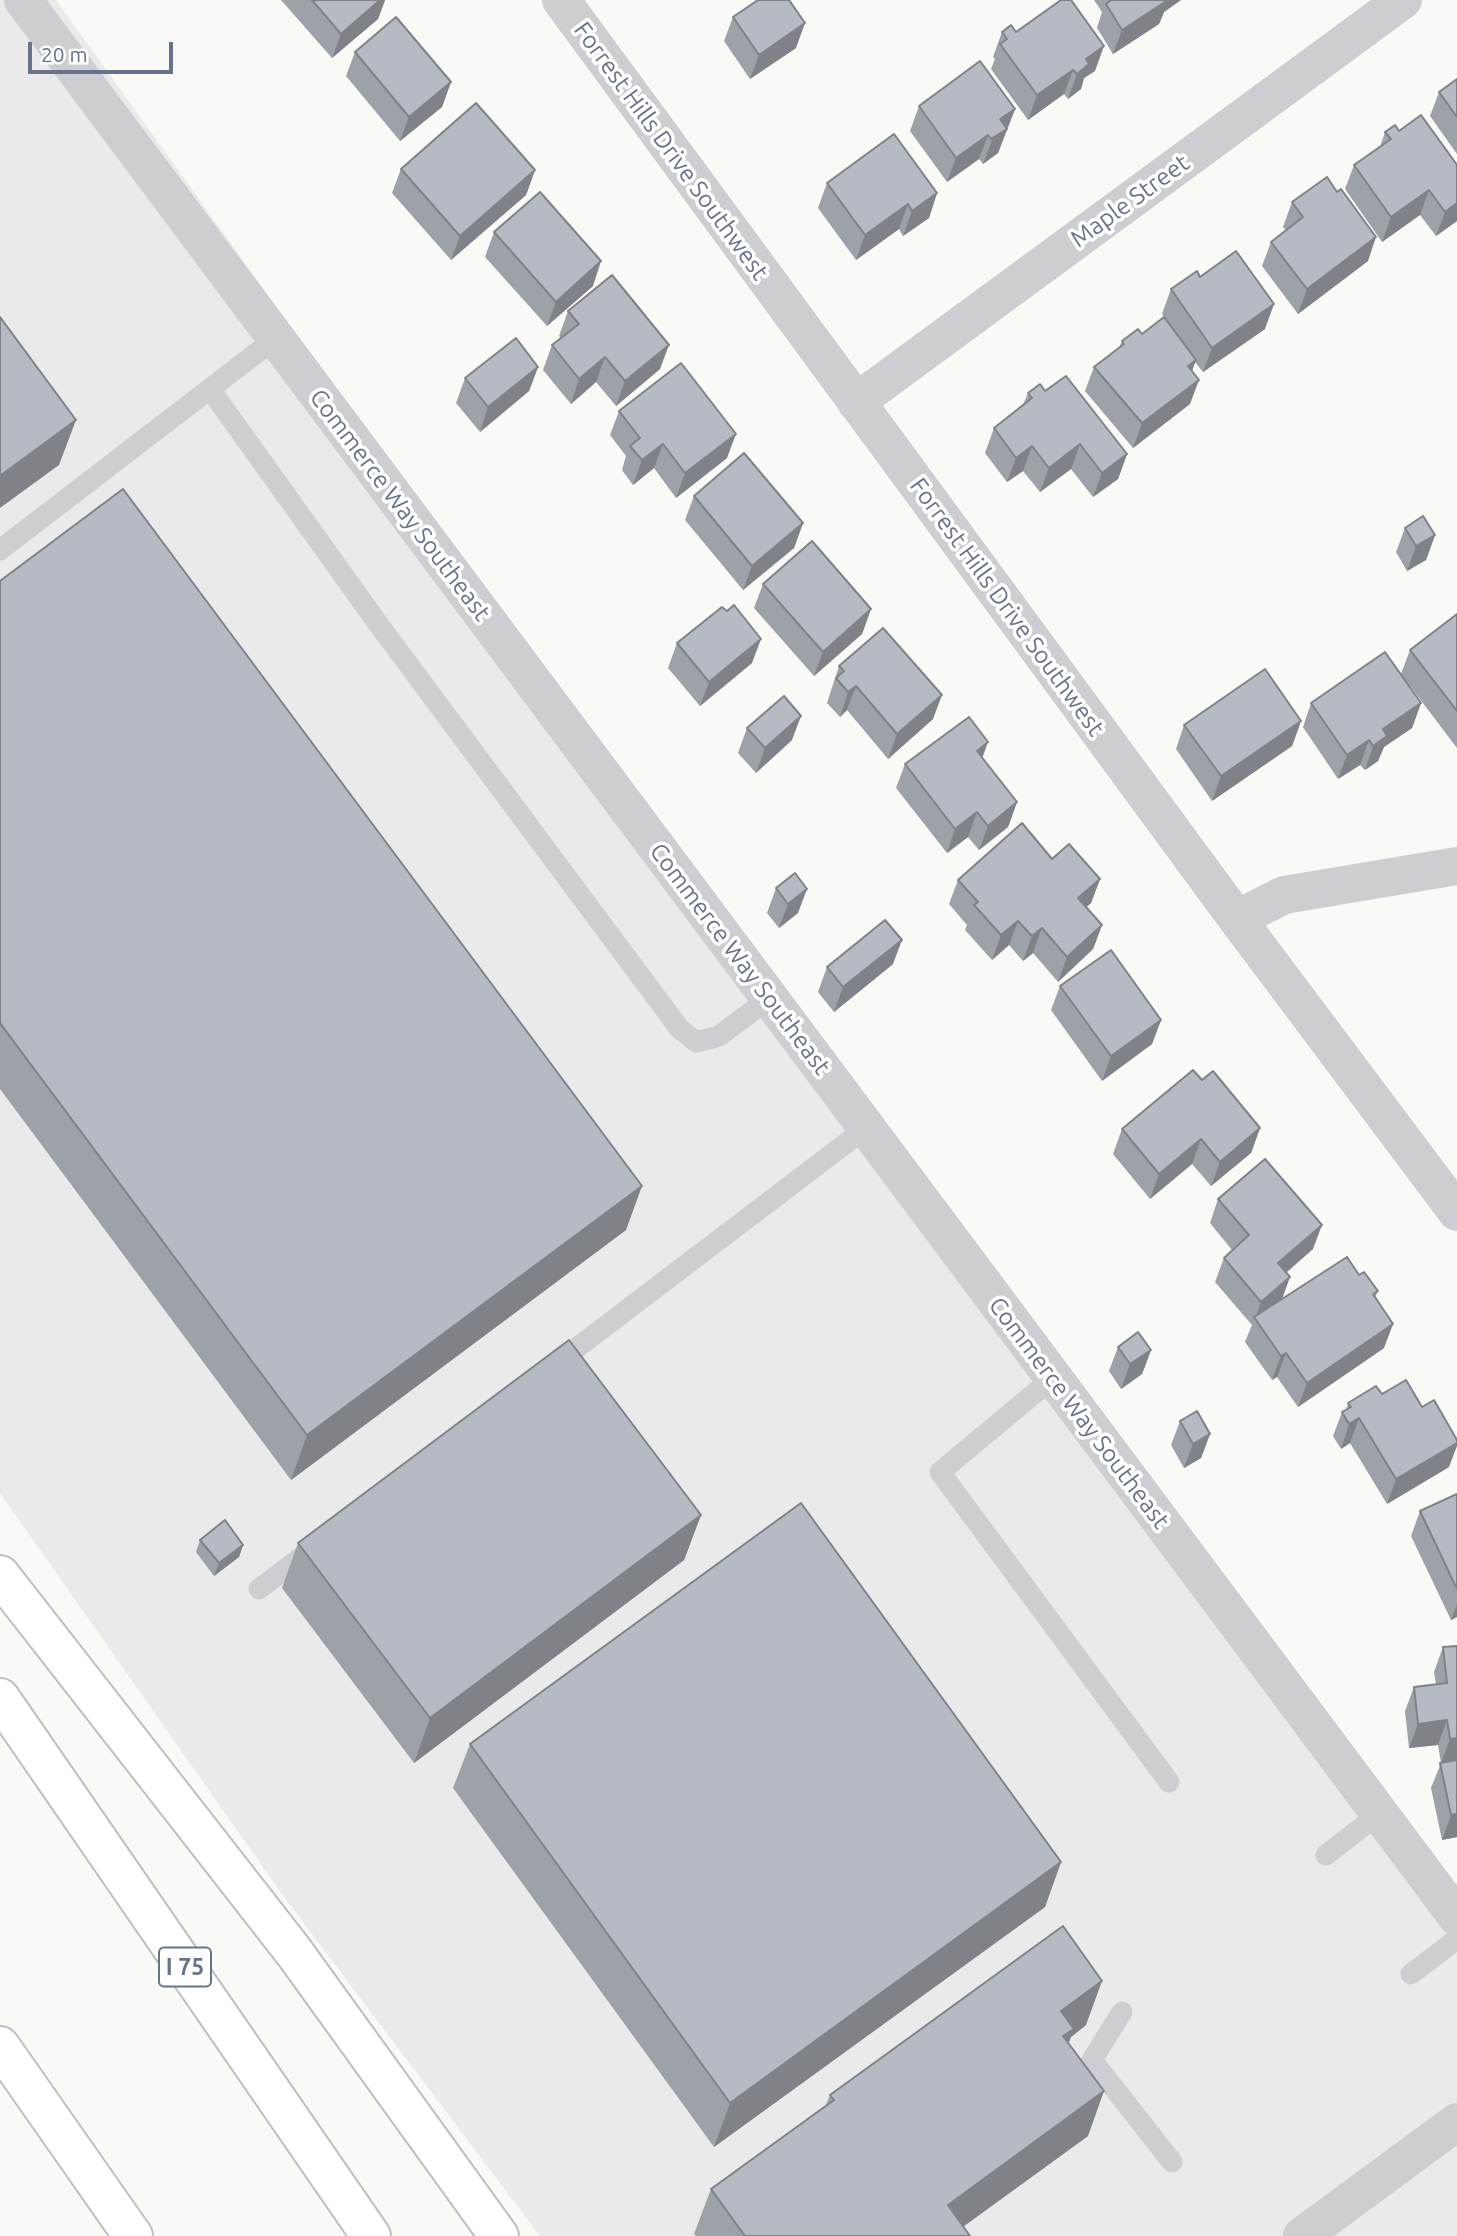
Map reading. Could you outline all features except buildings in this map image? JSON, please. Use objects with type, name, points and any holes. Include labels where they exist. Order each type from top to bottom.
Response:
[{"type":"highway","points":[[0,1575],[294,1952],[499,2236]]},
{"type":"highway","name":"I 75","points":[[0,1698],[371,2236]]},
{"type":"highway","points":[[0,2046],[133,2236]]},
{"type":"street","name":"Commerce Way Southeast","points":[[23,0],[1457,1917]]},
{"type":"street","name":"Forrest Hills Drive Southwest","points":[[561,0],[1237,919],[1457,1212]]},
{"type":"street","name":"Maple Street","points":[[856,402],[1403,0]]},
{"type":"street","points":[[1237,919],[1284,895],[1457,866]]},
{"type":"street","points":[[1302,2236],[1457,2122]]},
{"type":"lane","points":[[0,550],[276,338]]},
{"type":"lane","points":[[210,389],[379,625],[679,1028],[696,1042],[719,1036],[770,999]]},
{"type":"lane","points":[[536,1379],[866,1128]]},
{"type":"lane","points":[[1053,1378],[940,1472],[1169,1782]]},
{"type":"lane","points":[[259,1589],[326,1539]]},
{"type":"lane","points":[[1326,1855],[1379,1814]]},
{"type":"lane","points":[[1411,1974],[1457,1939]]},
{"type":"lane","points":[[1122,2012],[1092,2060],[1172,2162]]},
{"type":"shaded area","points":[[0,0],[56,0],[286,320],[1457,1907],[1457,2236],[540,2236],[284,1897],[0,1493]]}]
